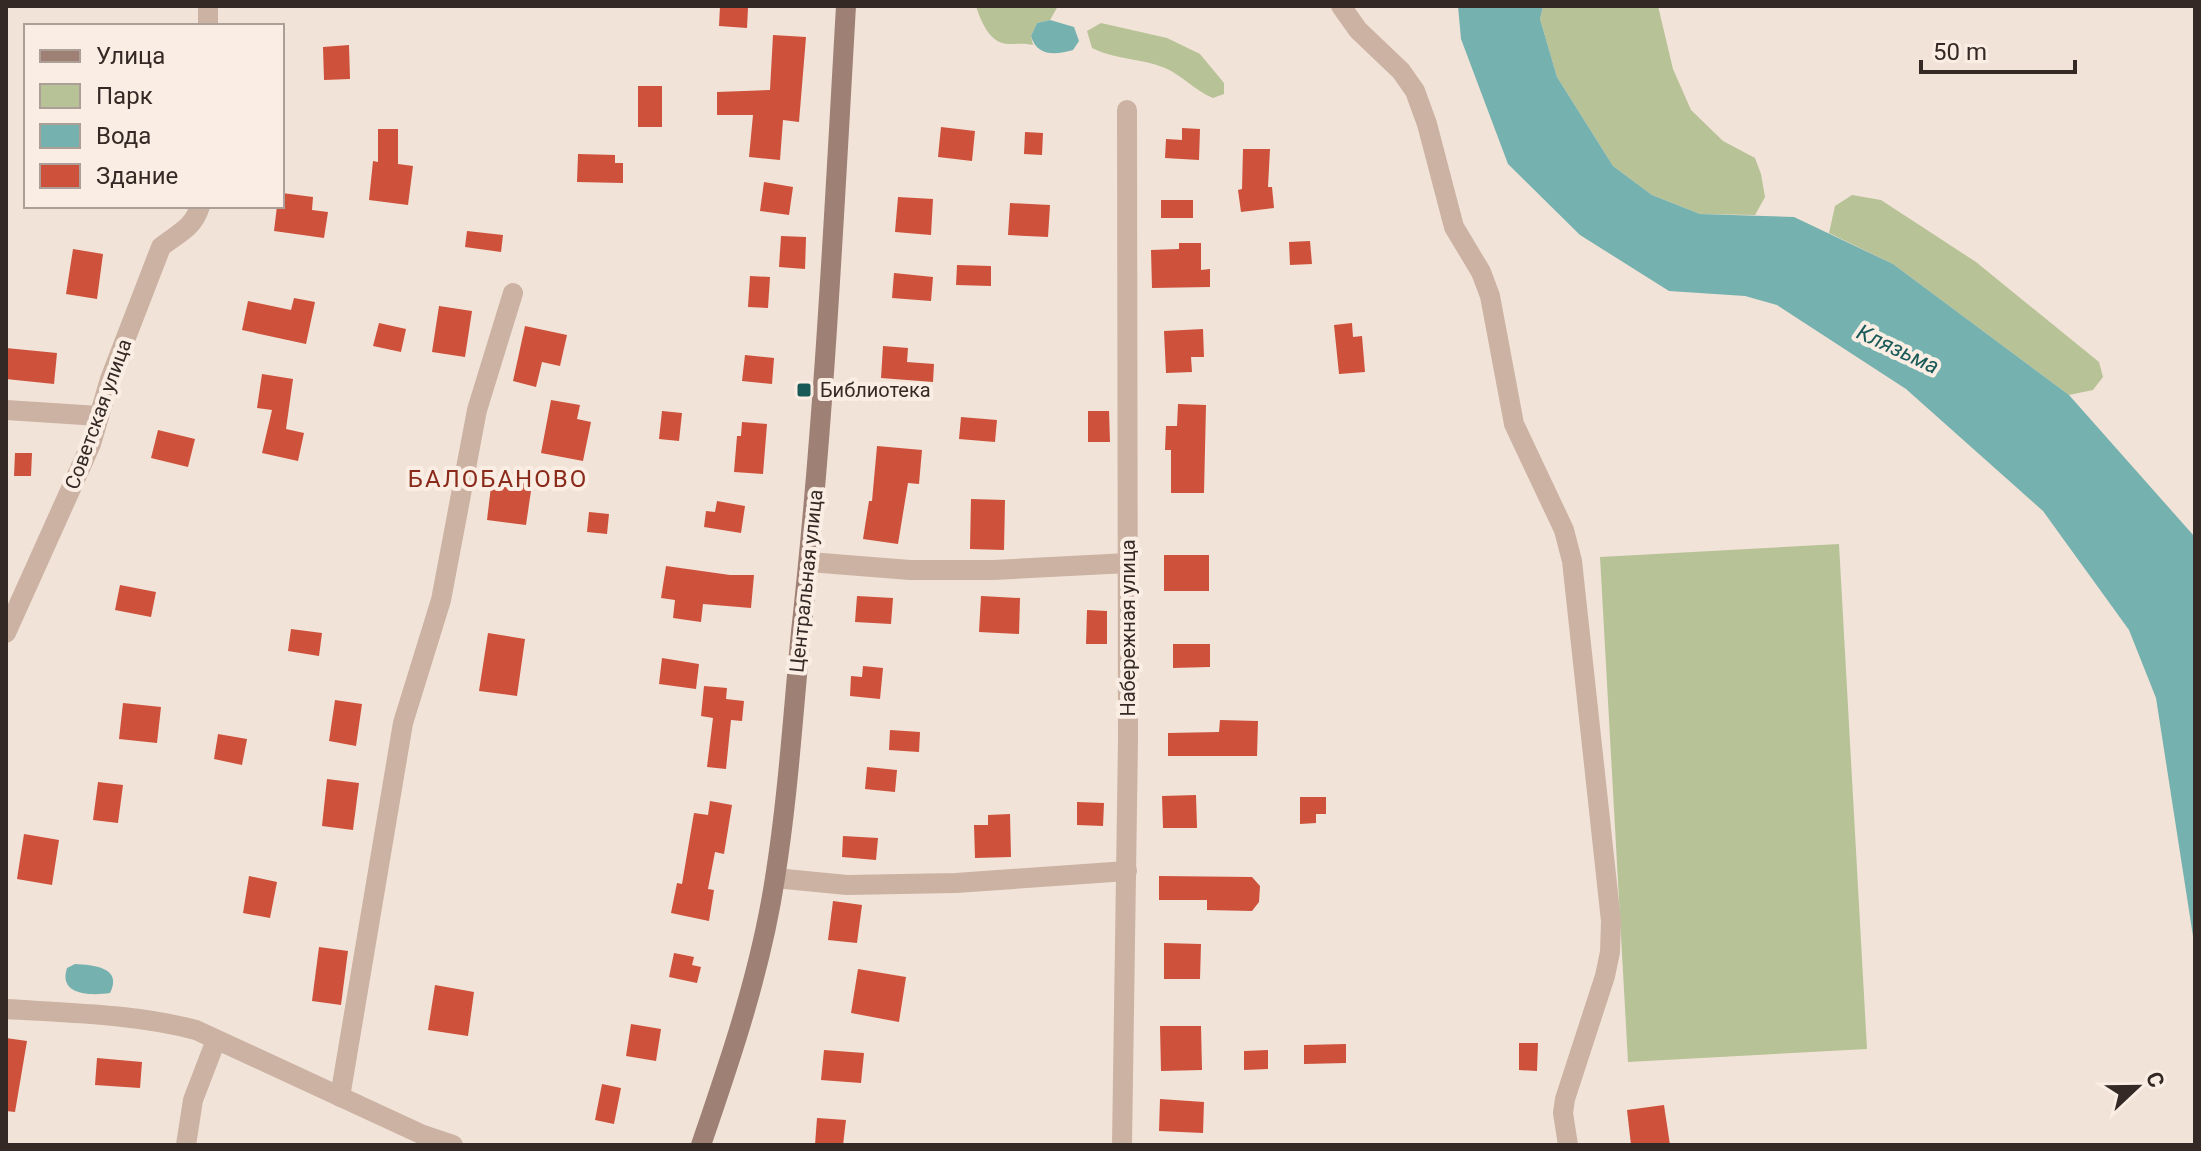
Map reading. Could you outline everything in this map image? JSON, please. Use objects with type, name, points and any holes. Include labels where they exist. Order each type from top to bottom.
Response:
[{"type":"main road","name":"Центральная улица","points":[[702,1145],[749,996],[775,878],[809,562],[828,332],[846,6]]},
{"type":"street","points":[[1341,6],[1358,30],[1401,71],[1415,91],[1427,124],[1454,227],[1481,272],[1490,296],[1514,424],[1564,530],[1572,561],[1611,921],[1605,976],[1565,1099],[1563,1113],[1568,1145]]},
{"type":"street","name":"Набережная улица","points":[[1122,1145],[1127,871],[1127,110]]},
{"type":"street","name":"Советская улица","points":[[6,633],[91,444],[110,379],[161,247],[184,233],[193,223],[199,208]]},
{"type":"street","points":[[340,1097],[403,723],[441,600],[477,410],[513,293]]},
{"type":"street","points":[[6,410],[99,416]]},
{"type":"street","points":[[809,562],[910,570],[994,570],[1128,563]]},
{"type":"street","points":[[775,878],[847,885],[956,883],[1127,871]]},
{"type":"street","points":[[6,1009],[99,1015],[196,1030],[423,1135],[453,1145]]},
{"type":"street","points":[[186,1145],[193,1100],[216,1040]]},
{"type":"green space","points":[[976,6],[1058,6],[1050,20],[1037,23],[1031,36],[1033,45],[996,40],[987,30]]},
{"type":"green space","points":[[1543,6],[1658,6],[1673,69],[1691,110],[1723,141],[1755,158],[1765,197],[1755,215],[1700,214],[1652,195],[1613,166],[1557,77],[1540,19]]},
{"type":"green space","points":[[1101,23],[1167,38],[1200,54],[1224,83],[1224,94],[1213,98],[1165,68],[1092,48],[1087,31]]},
{"type":"green space","points":[[1852,195],[1881,200],[1976,262],[2099,362],[2103,377],[2093,390],[2069,395],[1893,264],[1829,233],[1835,206]]},
{"type":"green space","points":[[1839,544],[1867,1049],[1628,1062],[1600,557]]},
{"type":"water","name":"Клязьма","points":[[1458,6],[1543,6],[1540,19],[1557,77],[1613,166],[1652,195],[1700,214],[1794,217],[1893,264],[2069,395],[2194,536],[2195,949],[2156,698],[2129,630],[2043,511],[1906,389],[1777,305],[1745,296],[1669,291],[1580,235],[1508,164],[1461,39]]},
{"type":"water","points":[[1050,20],[1074,27],[1079,41],[1073,50],[1048,53],[1034,43],[1031,36],[1037,23]]},
{"type":"water","points":[[75,964],[97,967],[109,973],[113,978],[110,993],[85,994],[71,989],[65,977],[67,968]]},
{"type":"building","points":[[720,6],[748,8],[747,28],[719,26]]},
{"type":"building","points":[[773,35],[806,37],[799,122],[783,120],[780,160],[749,157],[753,115],[717,115],[717,92],[770,90]]},
{"type":"building","points":[[349,45],[350,79],[324,80],[323,47]]},
{"type":"building","points":[[638,86],[662,86],[662,127],[638,127]]},
{"type":"building","points":[[941,127],[975,131],[972,161],[938,157]]},
{"type":"building","points":[[1182,128],[1200,129],[1199,160],[1165,158],[1166,139],[1182,140]]},
{"type":"building","points":[[378,129],[398,129],[398,164],[413,166],[408,205],[369,200],[373,161],[378,162]]},
{"type":"building","points":[[1025,132],[1043,133],[1042,155],[1024,154]]},
{"type":"building","points":[[1243,149],[1270,149],[1268,187],[1272,187],[1274,208],[1241,212],[1238,190],[1242,189]]},
{"type":"building","points":[[578,154],[615,155],[615,163],[623,163],[623,183],[577,182]]},
{"type":"building","points":[[764,182],[793,187],[789,215],[760,211]]},
{"type":"building","points":[[284,193],[313,197],[312,210],[328,212],[324,238],[274,231],[277,208],[284,208]]},
{"type":"building","points":[[898,197],[933,199],[931,235],[895,232]]},
{"type":"building","points":[[1161,200],[1193,200],[1193,218],[1161,218]]},
{"type":"building","points":[[1010,203],[1050,205],[1048,237],[1008,235]]},
{"type":"building","points":[[467,231],[503,235],[501,252],[465,247]]},
{"type":"building","points":[[781,236],[806,237],[805,269],[779,267]]},
{"type":"building","points":[[1310,241],[1312,264],[1290,265],[1289,242]]},
{"type":"building","points":[[1179,243],[1201,243],[1201,270],[1210,269],[1210,287],[1152,288],[1151,250],[1179,249]]},
{"type":"building","points":[[73,249],[103,254],[97,299],[66,294]]},
{"type":"building","points":[[957,265],[991,266],[991,286],[956,285]]},
{"type":"building","points":[[894,273],[933,277],[931,301],[892,298]]},
{"type":"building","points":[[750,276],[770,277],[768,308],[748,307]]},
{"type":"building","points":[[294,298],[315,302],[306,344],[242,330],[248,301],[291,310]]},
{"type":"building","points":[[439,306],[472,311],[465,357],[432,352]]},
{"type":"building","points":[[379,323],[406,329],[401,352],[373,346]]},
{"type":"building","points":[[1352,323],[1353,337],[1362,336],[1365,372],[1339,374],[1334,325]]},
{"type":"building","points":[[525,326],[567,335],[560,366],[542,362],[536,387],[513,381]]},
{"type":"building","points":[[1203,329],[1204,357],[1191,357],[1192,372],[1166,373],[1164,331]]},
{"type":"building","points":[[883,346],[908,348],[907,362],[934,364],[933,382],[881,378]]},
{"type":"building","points":[[6,348],[57,353],[54,384],[6,379]]},
{"type":"building","points":[[745,355],[774,358],[772,384],[742,381]]},
{"type":"building","points":[[262,374],[293,379],[286,429],[304,433],[298,461],[262,453],[272,410],[257,408]]},
{"type":"building","points":[[551,400],[580,405],[577,419],[591,422],[583,461],[541,453]]},
{"type":"building","points":[[1178,404],[1206,405],[1204,493],[1171,493],[1171,450],[1165,450],[1166,426],[1177,426]]},
{"type":"building","points":[[662,411],[682,413],[679,441],[659,439]]},
{"type":"building","points":[[1088,411],[1109,411],[1110,442],[1088,442]]},
{"type":"building","points":[[961,417],[997,420],[995,442],[959,439]]},
{"type":"building","points":[[742,422],[767,424],[763,474],[734,472],[737,436],[741,436]]},
{"type":"building","points":[[158,430],[195,439],[188,467],[151,458]]},
{"type":"building","points":[[877,446],[922,450],[919,484],[908,483],[898,544],[863,539],[869,501],[872,501]]},
{"type":"building","points":[[15,453],[32,453],[31,476],[14,476]]},
{"type":"building","points":[[492,478],[532,484],[526,525],[487,520]]},
{"type":"building","points":[[971,499],[1005,500],[1004,550],[970,549]]},
{"type":"building","points":[[717,501],[745,506],[741,533],[704,527],[706,511],[715,512]]},
{"type":"building","points":[[589,512],[609,514],[607,534],[587,532]]},
{"type":"building","points":[[1164,555],[1209,555],[1209,591],[1164,591]]},
{"type":"building","points":[[666,566],[730,575],[754,575],[751,608],[703,604],[701,622],[673,618],[675,600],[661,598]]},
{"type":"building","points":[[120,585],[156,592],[151,617],[115,610]]},
{"type":"building","points":[[857,596],[893,598],[891,624],[855,622]]},
{"type":"building","points":[[981,596],[1020,598],[1019,634],[979,632]]},
{"type":"building","points":[[1087,610],[1107,611],[1107,644],[1086,644]]},
{"type":"building","points":[[291,629],[322,633],[319,656],[288,651]]},
{"type":"building","points":[[488,633],[525,639],[517,696],[479,691]]},
{"type":"building","points":[[1173,644],[1210,644],[1210,667],[1173,668]]},
{"type":"building","points":[[662,658],[699,664],[696,689],[659,684]]},
{"type":"building","points":[[863,666],[883,668],[880,699],[850,696],[851,676],[862,677]]},
{"type":"building","points":[[704,686],[727,688],[726,699],[744,701],[742,721],[731,720],[726,769],[707,767],[713,718],[701,716]]},
{"type":"building","points":[[335,700],[362,704],[356,746],[329,741]]},
{"type":"building","points":[[123,703],[161,707],[157,743],[119,739]]},
{"type":"building","points":[[1220,720],[1258,721],[1257,756],[1168,756],[1168,733],[1219,732]]},
{"type":"building","points":[[890,730],[920,732],[919,752],[889,750]]},
{"type":"building","points":[[218,734],[247,739],[242,765],[214,759]]},
{"type":"building","points":[[867,767],[897,770],[895,792],[865,789]]},
{"type":"building","points":[[327,779],[359,783],[353,830],[322,826]]},
{"type":"building","points":[[98,782],[123,785],[118,823],[93,820]]},
{"type":"building","points":[[1196,795],[1197,828],[1163,828],[1162,796]]},
{"type":"building","points":[[1300,797],[1326,797],[1326,814],[1316,814],[1316,823],[1300,824]]},
{"type":"building","points":[[710,801],[732,805],[724,854],[715,852],[708,889],[714,890],[709,921],[671,913],[677,883],[682,884],[694,813],[708,815]]},
{"type":"building","points":[[1077,802],[1104,803],[1103,826],[1077,825]]},
{"type":"building","points":[[1010,814],[1011,857],[975,858],[974,825],[988,825],[988,815]]},
{"type":"building","points":[[24,834],[59,840],[52,885],[17,879]]},
{"type":"building","points":[[843,836],[878,838],[876,860],[842,857]]},
{"type":"building","points":[[249,876],[277,882],[270,918],[243,913]]},
{"type":"building","points":[[1159,876],[1252,877],[1260,886],[1259,902],[1252,911],[1207,910],[1207,900],[1159,900]]},
{"type":"building","points":[[833,901],[862,905],[857,943],[828,940]]},
{"type":"building","points":[[1164,943],[1201,944],[1200,979],[1164,979]]},
{"type":"building","points":[[319,947],[348,951],[341,1005],[312,1001]]},
{"type":"building","points":[[674,953],[694,957],[692,965],[701,967],[697,983],[669,977]]},
{"type":"building","points":[[858,969],[906,977],[899,1022],[851,1013]]},
{"type":"building","points":[[435,985],[474,992],[468,1036],[428,1030]]},
{"type":"building","points":[[631,1024],[661,1029],[656,1061],[626,1056]]},
{"type":"building","points":[[1160,1026],[1201,1026],[1202,1070],[1161,1071]]},
{"type":"building","points":[[6,1038],[27,1041],[15,1112],[6,1111]]},
{"type":"building","points":[[1519,1043],[1538,1043],[1537,1071],[1519,1070]]},
{"type":"building","points":[[1346,1044],[1346,1063],[1304,1064],[1304,1045]]},
{"type":"building","points":[[824,1050],[864,1053],[861,1083],[821,1080]]},
{"type":"building","points":[[1268,1050],[1268,1069],[1244,1070],[1244,1051]]},
{"type":"building","points":[[97,1058],[142,1062],[140,1088],[95,1085]]},
{"type":"building","points":[[602,1084],[621,1088],[614,1124],[595,1120]]},
{"type":"building","points":[[1160,1099],[1204,1102],[1203,1133],[1159,1131]]},
{"type":"building","points":[[1664,1105],[1670,1145],[1631,1145],[1627,1110]]},
{"type":"building","points":[[817,1118],[846,1120],[843,1145],[815,1145]]},
{"type":"place","name":"Библиотека","points":[[804,390]]},
{"type":"district","name":"БАЛОБАНОВО","points":[[498,479]]}]
